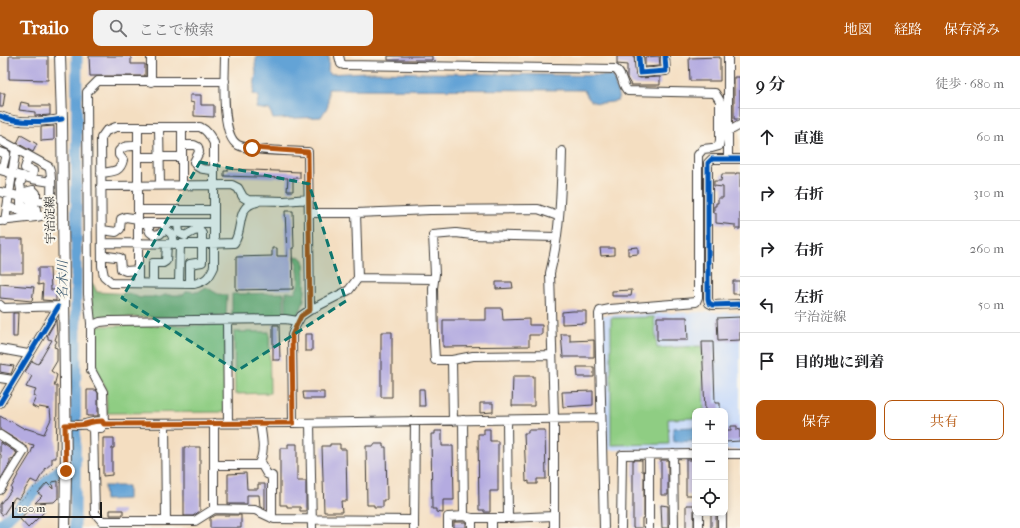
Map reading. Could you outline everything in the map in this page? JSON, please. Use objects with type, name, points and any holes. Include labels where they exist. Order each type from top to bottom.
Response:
[{"type":"main road","name":"宇治淀線","points":[[60,56],[63,214],[61,306],[69,424],[65,528]]},
{"type":"street","points":[[151,56],[151,82]]},
{"type":"street","points":[[225,56],[224,81],[227,129],[235,143],[239,146],[252,148],[308,152],[310,310]]},
{"type":"street","points":[[340,56],[341,64],[344,66],[616,69],[628,91],[715,92],[718,96],[720,101],[720,140],[718,146],[703,149],[698,155],[698,297],[696,302],[610,308],[600,311],[599,314],[604,528]]},
{"type":"street","points":[[640,56],[640,73],[666,71],[666,56]]},
{"type":"street","points":[[728,56],[728,158]]},
{"type":"street","points":[[104,424],[103,392],[91,370],[91,326],[88,294],[87,92],[98,81],[224,81]]},
{"type":"street","points":[[0,116],[10,121],[19,122],[62,119]]},
{"type":"street","points":[[728,130],[733,130],[740,125]]},
{"type":"street","points":[[116,127],[138,127],[200,127],[206,130],[214,143],[214,267],[209,277],[202,282],[190,284],[112,283],[104,276],[102,266],[101,138],[106,131],[116,127]]},
{"type":"street","points":[[138,127],[138,283]]},
{"type":"street","points":[[159,127],[160,185]]},
{"type":"street","points":[[182,127],[182,185]]},
{"type":"street","points":[[0,140],[49,167],[51,181],[50,203],[45,215]]},
{"type":"street","points":[[182,145],[194,145],[198,147],[199,152],[194,162],[196,166],[200,169],[214,170]]},
{"type":"street","points":[[101,173],[117,170],[121,167],[122,160],[119,156],[119,151],[122,147],[138,146]]},
{"type":"street","points":[[16,148],[9,193],[4,206],[2,221],[63,214]]},
{"type":"street","points":[[554,528],[554,419],[550,273],[555,254],[562,151]]},
{"type":"street","points":[[0,152],[6,154],[1,170],[28,178],[51,181],[62,179]]},
{"type":"street","points":[[29,156],[25,168],[33,171],[28,178],[20,184],[21,190],[25,192],[33,190],[36,193],[37,200]]},
{"type":"street","points":[[138,157],[182,157]]},
{"type":"street","points":[[740,158],[712,159],[708,163],[708,299],[709,303],[713,305],[740,304]]},
{"type":"street","points":[[101,186],[232,185],[238,188],[243,197],[248,200],[284,201]]},
{"type":"street","points":[[0,192],[50,203]]},
{"type":"street","points":[[21,196],[21,204],[25,207],[34,206],[36,210],[33,218]]},
{"type":"street","points":[[102,243],[234,243],[238,237],[240,220],[244,209],[250,204],[309,199]]},
{"type":"street","points":[[4,206],[30,212],[33,218]]},
{"type":"street","points":[[309,213],[538,209],[558,216]]},
{"type":"street","points":[[138,210],[214,210]]},
{"type":"street","points":[[293,423],[292,335],[301,316],[348,290],[358,278],[356,213]]},
{"type":"street","points":[[102,230],[116,232],[120,229],[121,220],[126,217],[148,223],[214,223]]},
{"type":"street","points":[[148,223],[150,232],[154,235],[160,234],[164,230],[169,231],[173,235],[179,284]]},
{"type":"street","points":[[178,223],[179,233],[185,236],[194,230],[200,230],[202,234],[202,262],[190,264],[190,284]]},
{"type":"street","points":[[552,354],[473,356],[452,360],[435,360],[433,235],[456,233],[472,235],[556,237]]},
{"type":"street","points":[[153,283],[153,263],[163,263],[166,261],[174,244]]},
{"type":"street","points":[[102,255],[111,258],[120,258],[121,269],[126,271],[138,270]]},
{"type":"street","points":[[358,278],[434,279]]},
{"type":"street","points":[[0,305],[3,308],[61,306]]},
{"type":"street","points":[[0,403],[28,354],[61,306]]},
{"type":"street","points":[[227,319],[228,423]]},
{"type":"street","points":[[91,326],[100,322],[110,321],[285,319],[298,322]]},
{"type":"street","points":[[0,349],[28,354]]},
{"type":"street","points":[[452,360],[453,421]]},
{"type":"street","points":[[0,378],[13,380]]},
{"type":"street","points":[[415,421],[414,524],[312,524],[272,518],[255,510],[214,509],[195,521],[103,524],[94,513],[89,422],[94,421],[102,421],[104,424],[165,424],[601,418]]},
{"type":"street","points":[[463,420],[468,517],[472,528]]},
{"type":"street","points":[[507,420],[508,518]]},
{"type":"street","points":[[214,423],[214,509]]},
{"type":"street","points":[[214,466],[258,465],[262,458],[263,446],[260,423]]},
{"type":"street","points":[[310,423],[312,524]]},
{"type":"street","points":[[69,424],[90,426]]},
{"type":"street","points":[[165,424],[166,521]]},
{"type":"street","points":[[0,435],[24,451],[3,478],[0,490]]},
{"type":"street","points":[[621,528],[622,454],[692,454]]},
{"type":"street","points":[[649,454],[649,528]]},
{"type":"street","points":[[673,454],[674,528]]},
{"type":"street","points":[[728,454],[740,454]]},
{"type":"street","points":[[260,462],[267,474],[272,476],[272,518]]},
{"type":"street","points":[[448,528],[448,517],[508,518],[554,516]]},
{"type":"street","points":[[699,516],[699,528]]},
{"type":"street","points":[[722,516],[722,528]]},
{"type":"street","points":[[492,518],[492,528]]},
{"type":"path","points":[[13,508],[61,462]]},
{"type":"highlighted area","points":[[200,162],[309,184],[346,301],[237,371],[122,298]]},
{"type":"shaded area","points":[[705,312],[740,313],[740,450],[728,450],[728,408],[692,408],[692,450],[605,450],[602,315]]},
{"type":"green space","points":[[295,256],[301,257],[304,260],[305,290],[302,305],[295,318],[287,317],[286,315],[286,292],[295,292],[298,284]]},
{"type":"green space","points":[[90,284],[93,284],[97,292],[131,294],[140,298],[160,297],[165,295],[183,295],[187,291],[198,292],[206,287],[218,294],[227,295],[226,316],[93,318]]},
{"type":"green space","points":[[284,293],[284,317],[232,317],[232,294]]},
{"type":"green space","points":[[654,317],[657,348],[702,346],[704,408],[692,408],[692,418],[668,419],[669,444],[611,445],[611,318]]},
{"type":"green space","points":[[225,325],[226,412],[107,413],[106,388],[96,372],[96,326]]},
{"type":"green space","points":[[234,332],[269,332],[270,393],[235,394]]},
{"type":"water","points":[[257,56],[329,56],[328,72],[330,74],[367,72],[613,76],[619,99],[618,101],[603,103],[595,102],[589,99],[584,90],[328,89],[328,106],[321,117],[273,119],[270,110],[256,108],[259,96],[253,94]]},
{"type":"water","points":[[692,427],[692,441],[674,442],[673,428]]},
{"type":"water","points":[[104,486],[128,486],[128,499],[105,500]]},
{"type":"building","points":[[9,56],[48,56],[48,80],[9,79]]},
{"type":"building","points":[[89,56],[131,56],[131,64],[145,64],[145,76],[90,76]]},
{"type":"building","points":[[388,56],[432,56],[432,60],[388,60]]},
{"type":"building","points":[[617,56],[634,56],[636,76],[640,78],[660,77],[660,85],[631,85],[627,78],[627,65],[617,64]]},
{"type":"building","points":[[659,56],[660,66],[645,67],[645,57]]},
{"type":"building","points":[[720,57],[720,81],[690,81],[689,58]]},
{"type":"building","points":[[734,77],[740,77],[740,119],[734,119]]},
{"type":"building","points":[[0,93],[5,93],[3,107],[0,107]]},
{"type":"building","points":[[190,95],[201,95],[201,105],[214,105],[214,117],[194,116],[194,103],[190,102]]},
{"type":"building","points":[[21,102],[30,104],[29,106],[50,106],[50,115],[35,116],[35,112],[19,110]]},
{"type":"building","points":[[54,126],[54,140],[41,141],[41,127]]},
{"type":"building","points":[[21,135],[37,144],[33,152],[17,143]]},
{"type":"building","points":[[228,169],[300,172],[300,178],[293,178],[293,191],[287,191],[288,178],[224,176],[224,171],[228,171]]},
{"type":"building","points":[[740,173],[740,229],[735,229],[735,225],[716,223],[716,213],[714,213],[714,206],[718,203],[718,198],[723,198],[723,187],[714,186],[714,181],[721,181],[722,174]]},
{"type":"building","points":[[285,211],[293,211],[293,289],[236,290],[236,257],[272,256],[272,248],[277,248],[277,256],[287,256]]},
{"type":"building","points":[[0,239],[23,239],[23,273],[0,273]]},
{"type":"building","points":[[638,247],[638,254],[628,255],[628,248]]},
{"type":"building","points":[[600,248],[614,248],[614,255],[601,256]]},
{"type":"building","points":[[38,268],[50,268],[51,290],[56,290],[56,301],[42,300],[43,284],[38,285]]},
{"type":"building","points":[[733,281],[740,281],[740,294],[733,294]]},
{"type":"building","points":[[496,282],[512,282],[513,288],[496,289]]},
{"type":"building","points":[[0,284],[34,287],[32,301],[0,298]]},
{"type":"building","points":[[632,290],[631,296],[612,296],[612,291]]},
{"type":"building","points":[[486,308],[502,308],[503,320],[529,319],[529,325],[542,325],[542,335],[529,335],[529,346],[443,347],[443,320],[486,320]]},
{"type":"building","points":[[586,311],[586,323],[562,324],[562,312]]},
{"type":"building","points":[[13,313],[18,313],[17,337],[13,337]]},
{"type":"building","points":[[657,317],[687,317],[688,340],[657,340]]},
{"type":"building","points":[[740,317],[740,340],[718,341],[717,318]]},
{"type":"building","points":[[56,320],[57,334],[55,340],[57,341],[54,347],[57,348],[57,361],[51,371],[57,375],[54,386],[57,386],[56,458],[52,458],[52,463],[45,469],[37,483],[31,480],[19,499],[15,497],[3,515],[0,513],[0,504],[12,489],[11,488],[34,445],[24,444],[0,430],[0,416],[25,429],[44,434],[51,419],[50,409],[39,407],[38,409],[32,406],[36,397],[33,396],[36,390],[26,387],[32,376],[25,372],[32,361],[38,364],[52,340],[48,339],[47,336]]},
{"type":"building","points":[[273,325],[279,325],[280,360],[273,360]]},
{"type":"building","points":[[381,332],[392,332],[392,397],[381,397]]},
{"type":"building","points":[[305,334],[312,334],[312,351],[305,351]]},
{"type":"building","points":[[561,334],[570,334],[570,341],[594,340],[594,357],[563,357]]},
{"type":"building","points":[[702,342],[713,342],[715,403],[720,403],[720,408],[705,408]]},
{"type":"building","points":[[0,364],[14,366],[11,374],[0,372]]},
{"type":"building","points":[[577,367],[594,367],[594,377],[578,377]]},
{"type":"building","points":[[513,376],[534,376],[534,406],[512,406]]},
{"type":"building","points":[[419,389],[424,389],[425,406],[419,406]]},
{"type":"building","points":[[87,390],[96,390],[98,393],[98,416],[87,416]]},
{"type":"building","points":[[593,391],[593,405],[563,407],[562,392]]},
{"type":"building","points":[[303,392],[324,392],[324,399],[304,399]]},
{"type":"building","points":[[480,403],[493,403],[493,412],[480,413]]},
{"type":"building","points":[[731,426],[737,426],[737,430],[740,429],[740,441],[728,442],[728,430],[731,430]]},
{"type":"building","points":[[484,429],[490,429],[490,441],[498,441],[498,491],[490,491],[490,512],[479,510],[478,434],[484,434]]},
{"type":"building","points":[[528,430],[545,430],[546,479],[537,479],[537,484],[529,484],[529,481],[526,482],[524,433],[528,433]]},
{"type":"building","points":[[435,431],[442,431],[442,446],[453,446],[454,500],[443,500],[443,513],[436,512],[436,509],[432,509],[431,434],[435,434]]},
{"type":"building","points":[[103,438],[114,438],[114,448],[112,448],[112,475],[103,476]]},
{"type":"building","points":[[0,442],[17,453],[12,460],[10,459],[10,463],[0,480],[1,455]]},
{"type":"building","points":[[288,444],[297,444],[297,481],[306,481],[306,511],[300,511],[300,507],[287,507],[287,505],[280,505],[280,448],[288,448]]},
{"type":"building","points":[[330,444],[340,444],[340,449],[346,449],[347,501],[341,501],[342,512],[324,512],[322,446],[330,446]]},
{"type":"building","points":[[374,444],[383,444],[383,447],[386,447],[387,500],[383,500],[383,507],[367,505],[366,446],[374,446]]},
{"type":"building","points":[[184,447],[200,447],[200,511],[193,516],[184,516]]},
{"type":"building","points":[[633,460],[642,460],[642,471],[644,471],[644,518],[642,518],[642,528],[633,528]]},
{"type":"building","points":[[661,460],[668,460],[668,495],[661,495]]},
{"type":"building","points":[[686,460],[692,460],[692,495],[686,495]]},
{"type":"building","points":[[246,473],[247,489],[258,489],[258,484],[265,484],[265,508],[260,506],[259,495],[247,495],[247,504],[228,504],[228,474]]},
{"type":"building","points":[[58,481],[58,498],[54,502],[35,503],[42,496],[38,493],[47,483],[53,489],[52,482]]},
{"type":"building","points":[[661,505],[668,506],[668,528],[662,528]]},
{"type":"building","points":[[686,505],[692,505],[694,528],[686,528]]},
{"type":"building","points":[[28,510],[45,511],[28,528],[20,519]]},
{"type":"building","points":[[110,510],[123,510],[123,515],[110,515]]},
{"type":"building","points":[[216,515],[241,515],[241,528],[210,528],[210,518]]},
{"type":"building","points":[[711,516],[716,516],[716,528],[711,528]]},
{"type":"building","points":[[454,522],[466,522],[466,528],[454,528]]},
{"type":"waterway","name":"名木川","points":[[75,528],[77,56]]},
{"type":"waterway","points":[[0,525],[59,470]]},
{"type":"cycle path","points":[[639,56],[640,73],[666,71],[665,56]]},
{"type":"cycle path","points":[[0,116],[7,119],[23,121],[47,121],[62,119]]},
{"type":"cycle path","points":[[740,159],[712,159],[708,163],[708,299],[709,303],[713,305],[740,304]]},
{"type":"cycle path","points":[[0,403],[58,307]]},
{"type":"route","points":[[66,471],[65,425],[86,424],[94,421],[102,421],[104,424],[293,423],[292,335],[301,316],[310,310],[308,152],[252,148]]}]
